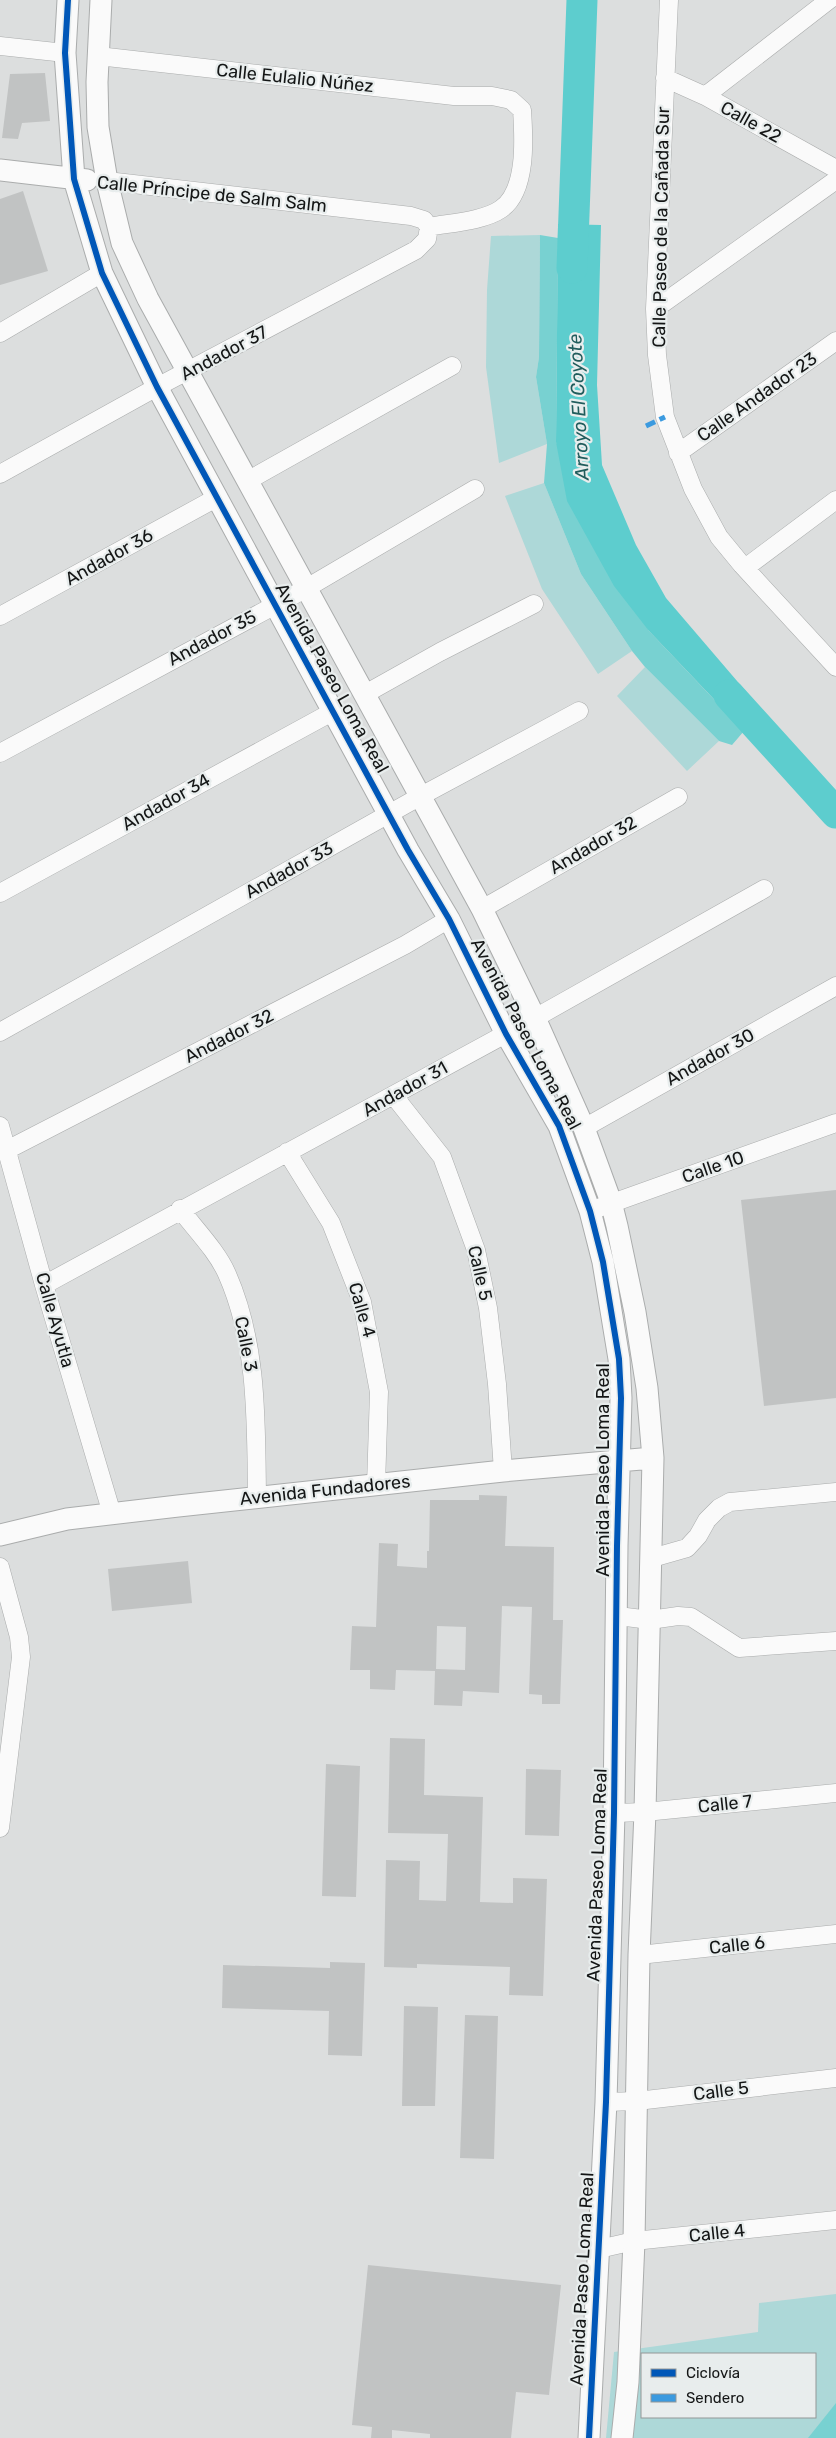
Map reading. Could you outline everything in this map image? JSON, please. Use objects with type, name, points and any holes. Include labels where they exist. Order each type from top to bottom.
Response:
[{"type":"street","name":"Avenida Paseo Loma Real","points":[[68,0],[65,53],[74,179],[102,273],[157,387],[218,497],[332,712],[449,919],[506,1034],[559,1126],[590,1211],[613,1260],[647,1388],[652,1458],[652,1558],[639,1955],[634,2241],[628,2382],[622,2438]]},
{"type":"street","name":"Avenida Paseo Loma Real","points":[[101,0],[98,56],[98,127],[107,181],[122,243],[148,299],[249,480],[305,589],[365,694],[419,797],[482,909],[535,1018],[584,1128],[611,1202],[621,1398],[618,1616],[606,2102],[589,2438]]},
{"type":"street","name":"Calle Paseo de la Cañada Sur","points":[[669,0],[655,309],[657,355],[665,417],[693,489],[719,537],[745,568],[836,666]]},
{"type":"street","points":[[705,96],[829,0]]},
{"type":"street","points":[[0,46],[65,53]]},
{"type":"street","name":"Calle Eulalio Núñez","points":[[98,56],[444,95],[492,96],[511,100],[522,110],[524,151],[514,197],[500,210],[475,219],[427,223]]},
{"type":"street","name":"Calle 22","points":[[665,78],[705,96],[836,169]]},
{"type":"street","name":"Calle Príncipe de Salm Salm","points":[[0,170],[411,216],[427,223]]},
{"type":"street","points":[[655,309],[836,180]]},
{"type":"street","name":"Andador 37","points":[[0,474],[157,387],[416,250],[427,239],[427,223]]},
{"type":"street","points":[[0,333],[102,273]]},
{"type":"street","name":"Calle Andador 23","points":[[678,453],[836,341]]},
{"type":"street","points":[[249,480],[452,366]]},
{"type":"street","name":"Andador 35","points":[[0,753],[305,589],[475,489]]},
{"type":"street","name":"Andador 36","points":[[0,616],[218,497]]},
{"type":"street","points":[[745,568],[836,500]]},
{"type":"street","points":[[365,694],[440,652],[534,604]]},
{"type":"street","name":"Andador 33","points":[[0,1032],[389,813],[579,711]]},
{"type":"street","name":"Andador 34","points":[[0,893],[332,712]]},
{"type":"street","name":"Andador 32","points":[[482,909],[678,796]]},
{"type":"street","name":"Andador 31","points":[[44,1285],[180,1209],[394,1096],[764,889]]},
{"type":"street","name":"Andador 32","points":[[7,1150],[397,949],[449,919]]},
{"type":"street","name":"Andador 30","points":[[584,1128],[836,986]]},
{"type":"street","name":"Calle 5","points":[[394,1096],[442,1157],[476,1250],[490,1327],[504,1470]]},
{"type":"street","name":"Calle 10","points":[[590,1211],[836,1123]]},
{"type":"street","name":"Calle Ayutla","points":[[0,1126],[44,1285],[112,1514]]},
{"type":"street","name":"Calle 4","points":[[287,1152],[331,1222],[362,1302],[373,1351],[379,1392],[376,1485]]},
{"type":"street","name":"Calle 3","points":[[180,1209],[227,1273],[243,1318],[252,1362],[256,1420],[257,1497]]},
{"type":"street","name":"Avenida Fundadores","points":[[0,1535],[67,1519],[504,1470],[652,1458]]},
{"type":"street","points":[[652,1558],[687,1548],[698,1536],[706,1520],[719,1508],[730,1502],[836,1492]]},
{"type":"street","points":[[0,1567],[19,1636],[21,1656],[0,1828]]},
{"type":"street","points":[[618,1616],[650,1620],[678,1616],[692,1617],[738,1648],[836,1641]]},
{"type":"street","name":"Calle 7","points":[[614,1813],[645,1812],[836,1794]]},
{"type":"street","name":"Calle 6","points":[[639,1955],[836,1934]]},
{"type":"street","name":"Calle 5","points":[[606,2102],[836,2078]]},
{"type":"street","name":"Calle 4","points":[[599,2248],[634,2241],[836,2220]]},
{"type":"shaded area","points":[[540,235],[539,357],[536,377],[547,444],[499,463],[486,367],[487,290],[491,236]]},
{"type":"shaded area","points":[[540,235],[558,238],[556,442],[649,631],[744,731],[732,745],[719,741],[645,667],[632,651],[581,574],[544,483],[547,444],[536,377],[539,357]]},
{"type":"shaded area","points":[[544,483],[581,574],[632,651],[598,674],[542,589],[505,496]]},
{"type":"shaded area","points":[[645,667],[719,741],[687,771],[617,696]]},
{"type":"shaded area","points":[[836,2294],[836,2438],[606,2438],[614,2352],[758,2332],[759,2303]]},
{"type":"shaded area","points":[[836,2403],[836,2438],[808,2438]]},
{"type":"water","points":[[558,224],[601,225],[597,385],[602,465],[636,545],[666,598],[767,716],[748,735],[649,631],[614,586],[567,501],[556,442]]},
{"type":"building","points":[[45,73],[50,121],[22,123],[18,139],[2,138],[10,74]]},
{"type":"building","points":[[23,191],[48,271],[0,285],[0,199]]},
{"type":"building","points":[[836,1190],[836,1398],[764,1406],[741,1200]]},
{"type":"building","points":[[479,1495],[507,1496],[505,1546],[554,1547],[553,1620],[563,1620],[560,1704],[542,1704],[542,1695],[529,1694],[532,1607],[502,1606],[499,1693],[463,1691],[462,1706],[434,1705],[435,1671],[396,1670],[395,1690],[370,1689],[370,1670],[350,1670],[352,1626],[376,1627],[379,1543],[398,1544],[397,1566],[427,1568],[430,1500],[479,1500]],"holes":[[[437,1626],[466,1627],[465,1670],[436,1669]]]},
{"type":"building","points":[[188,1561],[192,1603],[112,1611],[108,1569]]},
{"type":"building","points":[[390,1738],[425,1739],[424,1795],[483,1797],[480,1902],[513,1903],[513,1878],[547,1879],[543,1996],[509,1995],[510,1967],[417,1964],[417,1968],[384,1967],[386,1860],[420,1861],[419,1900],[446,1901],[448,1834],[388,1833]]},
{"type":"building","points":[[326,1764],[360,1766],[356,1897],[322,1896]]},
{"type":"building","points":[[526,1769],[561,1770],[559,1836],[525,1835]]},
{"type":"building","points":[[330,1962],[365,1963],[362,2056],[328,2055],[329,2011],[222,2008],[223,1965],[330,1968]]},
{"type":"building","points":[[404,2006],[438,2007],[435,2106],[402,2106]]},
{"type":"building","points":[[465,2015],[498,2016],[494,2159],[460,2158]]},
{"type":"building","points":[[368,2265],[561,2285],[549,2395],[516,2392],[511,2438],[430,2438],[430,2434],[392,2430],[392,2438],[371,2438],[372,2427],[352,2425]]},
{"type":"waterway","name":"Arroyo El Coyote","points":[[572,268],[582,0]]},
{"type":"waterway","name":"Arroyo El Coyote","points":[[729,695],[836,813]]},
{"type":"marked path","points":[[646,426],[665,417]]},
{"type":"cycle path","points":[[68,0],[65,53],[74,179],[102,273],[157,387],[408,850],[449,919],[506,1034],[559,1126],[590,1211],[603,1262],[619,1359],[621,1398],[617,1546],[614,1813],[606,2102],[589,2438]]}]
